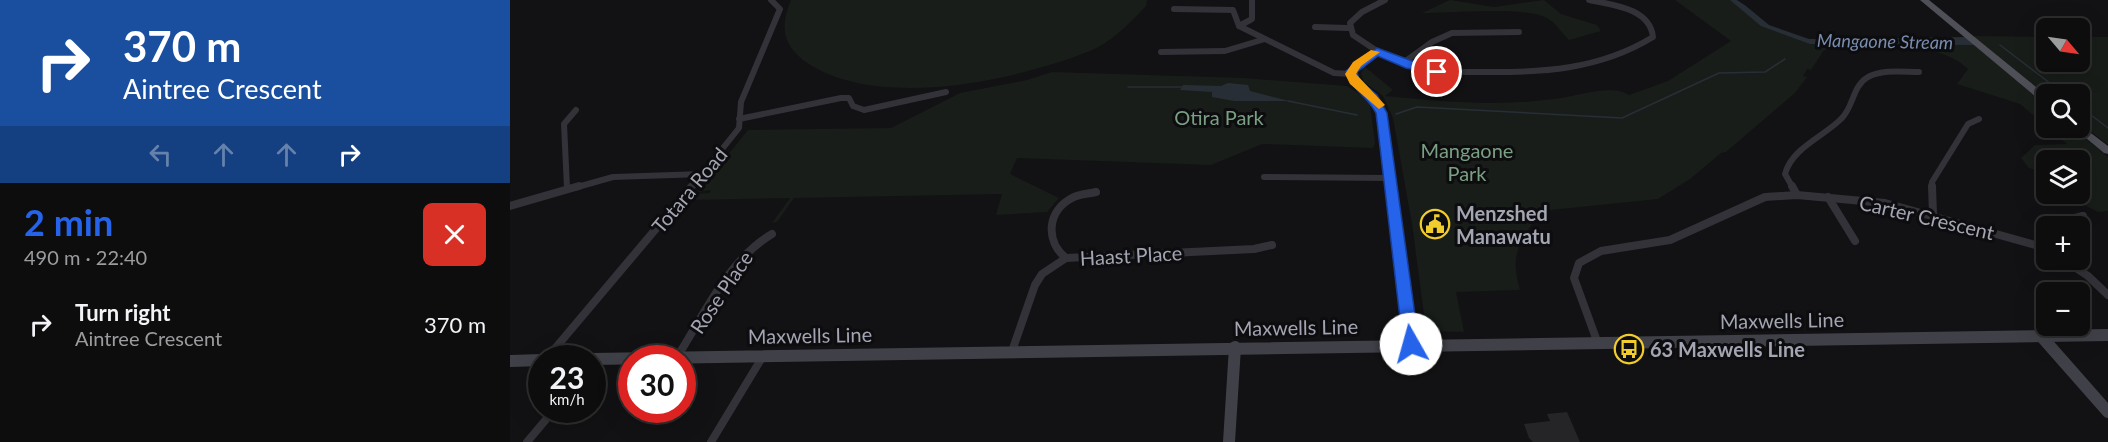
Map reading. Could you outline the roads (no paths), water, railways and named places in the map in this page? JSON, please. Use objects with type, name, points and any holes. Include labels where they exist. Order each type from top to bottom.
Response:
[{"type":"main road","points":[[1924,0],[2036,92]]},
{"type":"main road","points":[[2090,136],[2108,151]]},
{"type":"main road","name":"Maxwells Line","points":[[2090,335],[2108,335]]},
{"type":"main road","points":[[2041,336],[2108,412]]},
{"type":"main road","name":"Maxwells Line","points":[[696,357],[2041,336]]},
{"type":"main road","points":[[1229,442],[1235,347]]},
{"type":"main road","points":[[510,361],[528,360]]},
{"type":"street","name":"Totara Road","points":[[558,345],[732,138],[738,128],[741,102],[780,9],[771,0]]},
{"type":"street","points":[[1239,26],[1252,19],[1252,0]]},
{"type":"street","points":[[1348,28],[1355,16],[1385,0]]},
{"type":"street","points":[[1348,28],[1352,36],[1403,63],[1446,73],[1550,72],[1569,69],[1635,48],[1653,37],[1652,26],[1635,12],[1589,0]]},
{"type":"street","points":[[1174,9],[1233,10],[1239,26],[1334,73],[1351,74]]},
{"type":"street","points":[[1316,27],[1348,28]]},
{"type":"street","points":[[1403,63],[1438,39],[1452,33],[1519,32]]},
{"type":"street","points":[[1161,52],[1217,52],[1265,39]]},
{"type":"street","points":[[1351,74],[1357,64],[1377,51]]},
{"type":"street","points":[[1797,195],[1785,174],[1788,162],[1838,124],[1854,101],[1857,87],[1863,80],[1884,72],[1919,72]]},
{"type":"street","points":[[1351,74],[1354,81],[1373,97],[1379,106],[1411,344]]},
{"type":"street","points":[[739,119],[841,98],[849,98],[853,106],[864,110],[946,92]]},
{"type":"street","points":[[567,188],[564,124],[576,110]]},
{"type":"street","points":[[1933,214],[1932,182],[1968,124],[1979,119]]},
{"type":"street","points":[[510,206],[567,188],[630,174],[703,174]]},
{"type":"street","points":[[1264,177],[1390,178]]},
{"type":"street","points":[[1066,258],[1055,251],[1050,240],[1051,229],[1057,214],[1070,199],[1096,192]]},
{"type":"street","name":"Carter Crescent","points":[[1597,341],[1574,278],[1579,263],[1590,255],[1670,240],[1765,197],[1797,195],[1869,200],[1933,214],[2036,245]]},
{"type":"street","points":[[1828,197],[1856,241]]},
{"type":"street","name":"Rose Place","points":[[685,345],[739,260],[755,244],[772,234]]},
{"type":"street","name":"Haast Place","points":[[1012,351],[1035,285],[1042,274],[1066,258],[1254,249],[1272,245]]},
{"type":"street","points":[[2079,270],[2108,295]]},
{"type":"street","points":[[711,442],[764,355]]},
{"type":"street","points":[[527,442],[543,423]]},
{"type":"water","name":"Mangaone Stream","points":[[1730,0],[1737,0],[1769,25],[1809,39],[1967,37],[1976,45],[1810,44],[1761,26]]},
{"type":"water","points":[[1228,83],[1248,85],[1250,91],[1289,101],[1234,101],[1212,97],[1212,92],[1180,90],[1183,85],[1221,86]]},
{"type":"waterway","points":[[2000,45],[2051,84]]},
{"type":"waterway","points":[[1396,114],[1417,107],[1622,118],[1719,73],[1765,72],[1785,59]]},
{"type":"waterway","points":[[1128,87],[1182,87]]},
{"type":"waterway","points":[[1288,101],[1357,115]]},
{"type":"waterway","points":[[2090,114],[2108,128]]},
{"type":"place","name":"Menzshed Manawatu","points":[[1435,224]]},
{"type":"place","name":"63 Maxwells Line","points":[[1629,349]]},
{"type":"park label","name":"Otira Park","points":[[1219,117]]},
{"type":"park label","name":"Mangaone Park","points":[[1467,162]]}]
